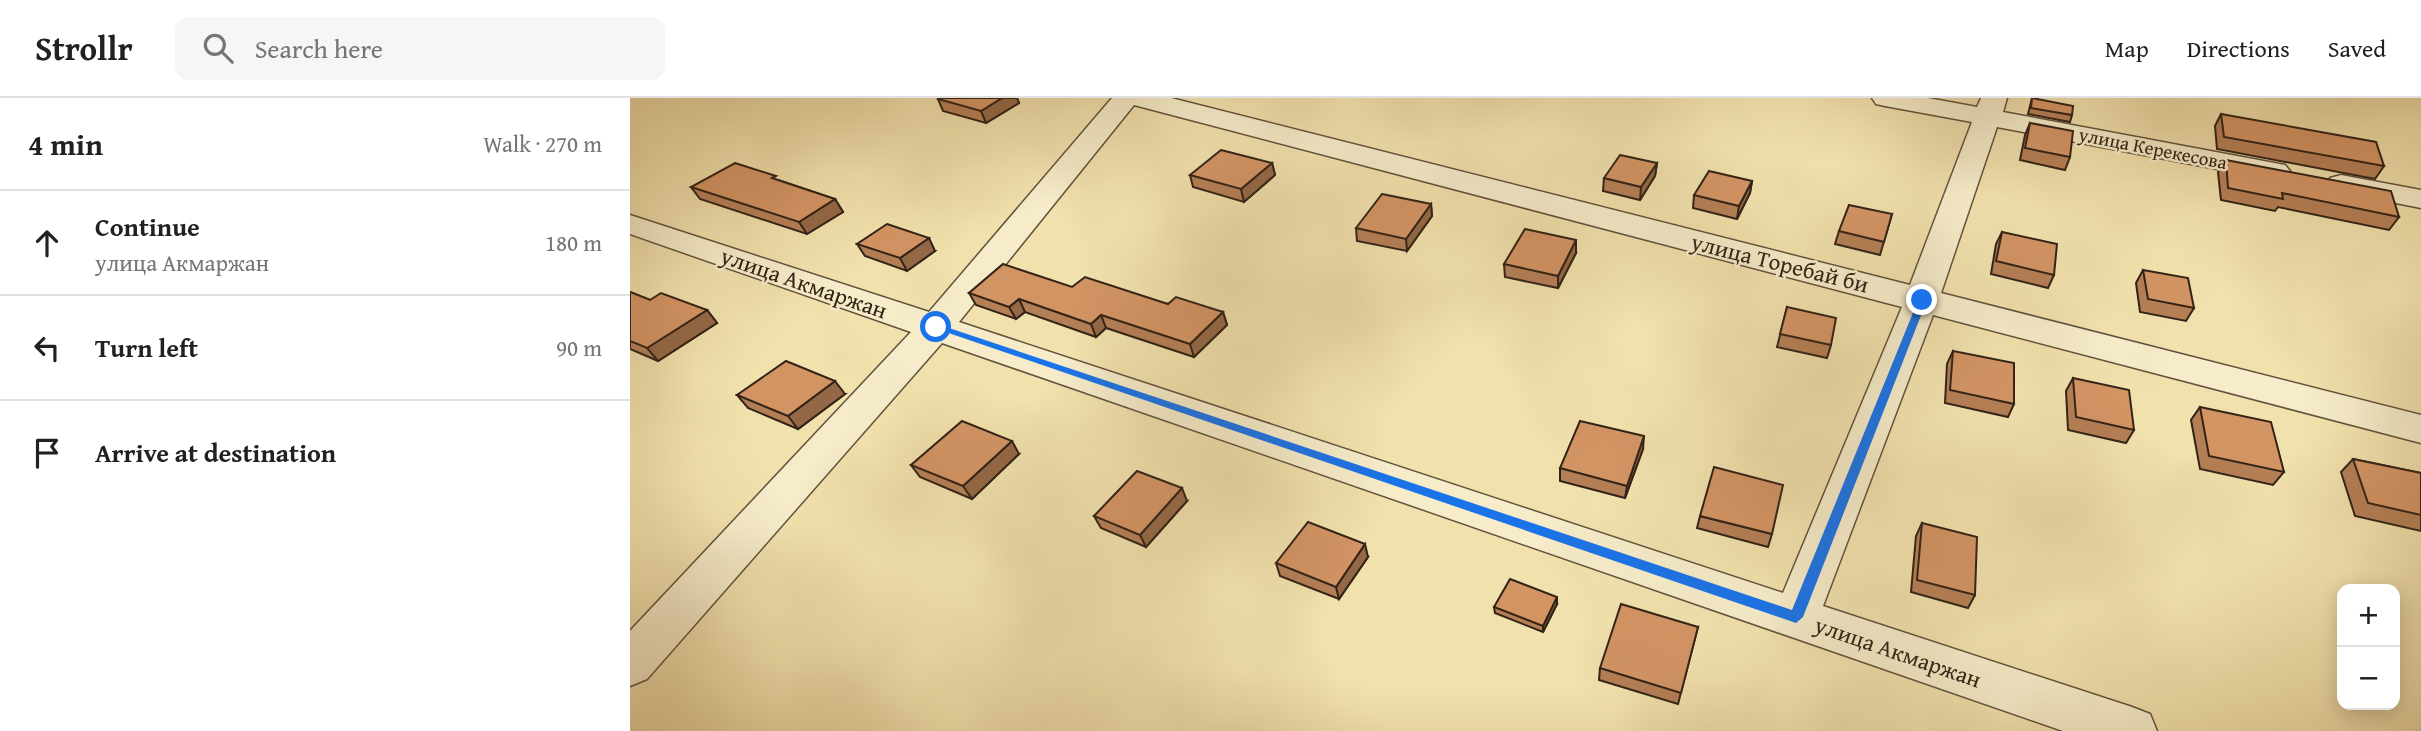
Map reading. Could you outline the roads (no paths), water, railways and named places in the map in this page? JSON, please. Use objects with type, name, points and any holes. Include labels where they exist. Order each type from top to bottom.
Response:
[{"type":"street","points":[[630,664],[936,327],[1126,98]]},
{"type":"street","name":"улица Торебай би","points":[[1139,98],[2421,429]]},
{"type":"street","name":"улица Керекесова","points":[[1885,98],[1992,108],[2306,177],[2421,199]]},
{"type":"street","points":[[1796,617],[1922,300],[1992,108]]},
{"type":"street","name":"улица Акмаржан","points":[[630,224],[2132,731]]}]
